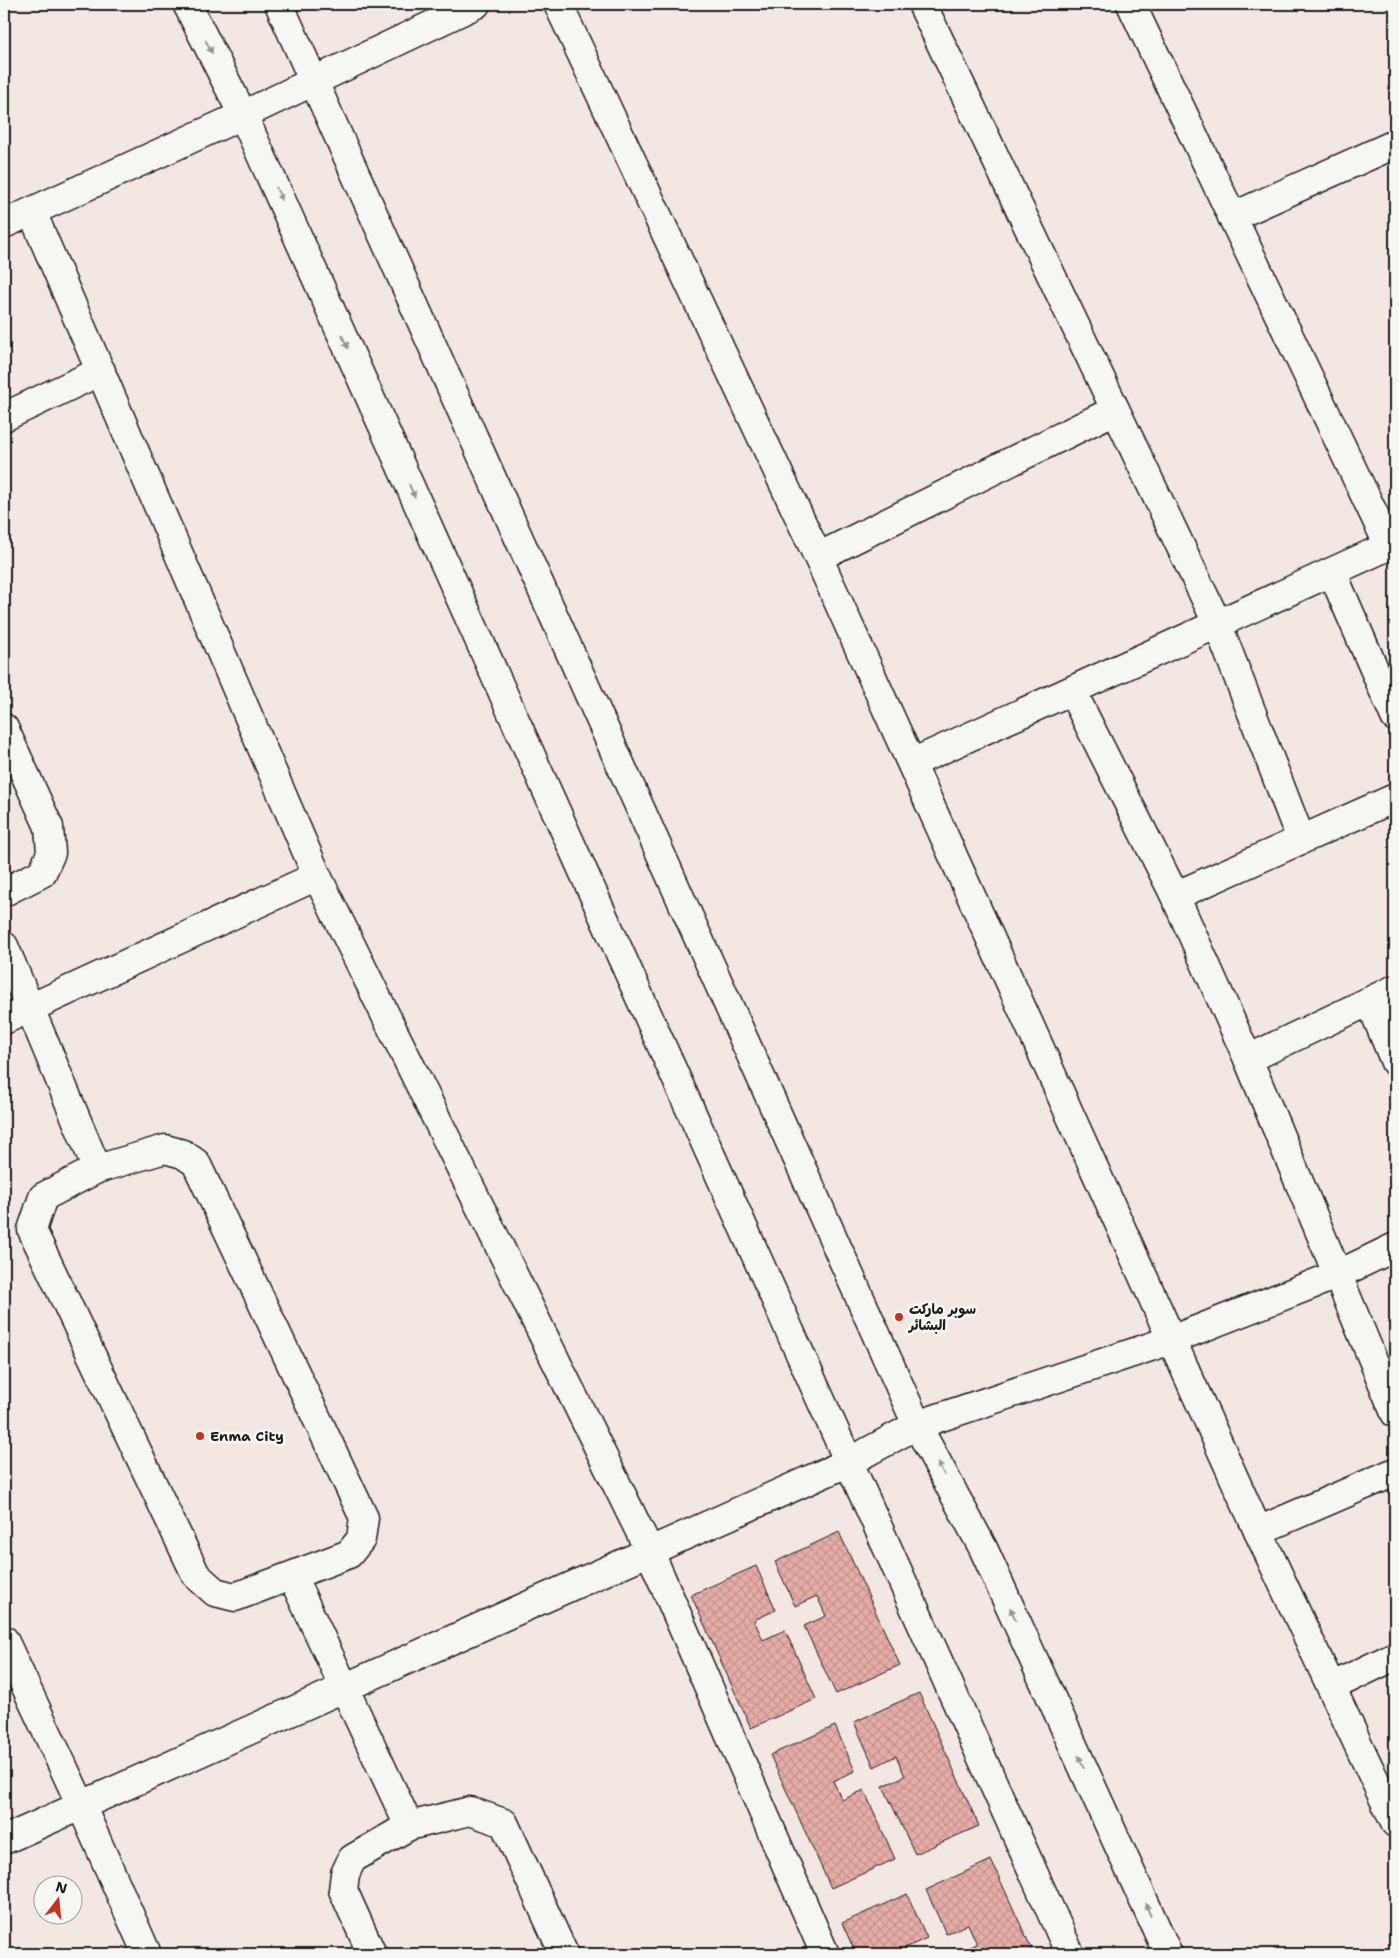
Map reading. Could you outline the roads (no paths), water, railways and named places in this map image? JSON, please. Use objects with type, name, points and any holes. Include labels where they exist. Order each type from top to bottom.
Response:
[{"type":"street","points":[[187,4],[243,115],[847,1463],[1070,1954]]},
{"type":"street","points":[[279,4],[917,1425],[983,1548],[1168,1954]]},
{"type":"street","points":[[4,224],[243,115],[314,79],[476,4]]},
{"type":"street","points":[[558,4],[818,557],[1171,1340],[1395,1824]]},
{"type":"street","points":[[922,4],[1218,625],[1301,840]]},
{"type":"street","points":[[912,763],[1392,544],[1232,217],[1131,4]]},
{"type":"street","points":[[1232,217],[1395,144]]},
{"type":"street","points":[[32,212],[317,876],[649,1550],[826,1954]]},
{"type":"street","points":[[4,417],[101,372]]},
{"type":"street","points":[[818,557],[1115,410]]},
{"type":"street","points":[[1332,572],[1395,717]]},
{"type":"street","points":[[1072,691],[1175,896],[1248,1058],[1395,1413]]},
{"type":"street","points":[[4,728],[49,826],[51,853],[42,873],[4,892]]},
{"type":"street","points":[[1175,896],[1395,798]]},
{"type":"street","points":[[4,1020],[317,876]]},
{"type":"street","points":[[4,946],[97,1169]]},
{"type":"street","points":[[1248,1058],[1395,989]]},
{"type":"street","points":[[1370,1001],[1395,1062]]},
{"type":"street","points":[[165,1149],[183,1154],[196,1163],[364,1518],[361,1539],[349,1554],[235,1598],[215,1592],[196,1575],[32,1230],[43,1197],[97,1169],[165,1149]]},
{"type":"street","points":[[4,1840],[847,1463],[917,1425],[1171,1340],[1339,1274],[1395,1246]]},
{"type":"street","points":[[1258,1531],[1395,1472]]},
{"type":"street","points":[[292,1576],[409,1826]]},
{"type":"street","points":[[4,1640],[81,1805],[146,1954]]},
{"type":"street","points":[[1331,1687],[1395,1656]]},
{"type":"street","points":[[372,1954],[343,1890],[345,1874],[352,1859],[409,1826],[470,1811],[504,1823],[564,1954]]},
{"type":"place","name":"سوبر ماركت البشائر","points":[[899,1317]]},
{"type":"place","name":"Enma City","points":[[200,1436]]}]
